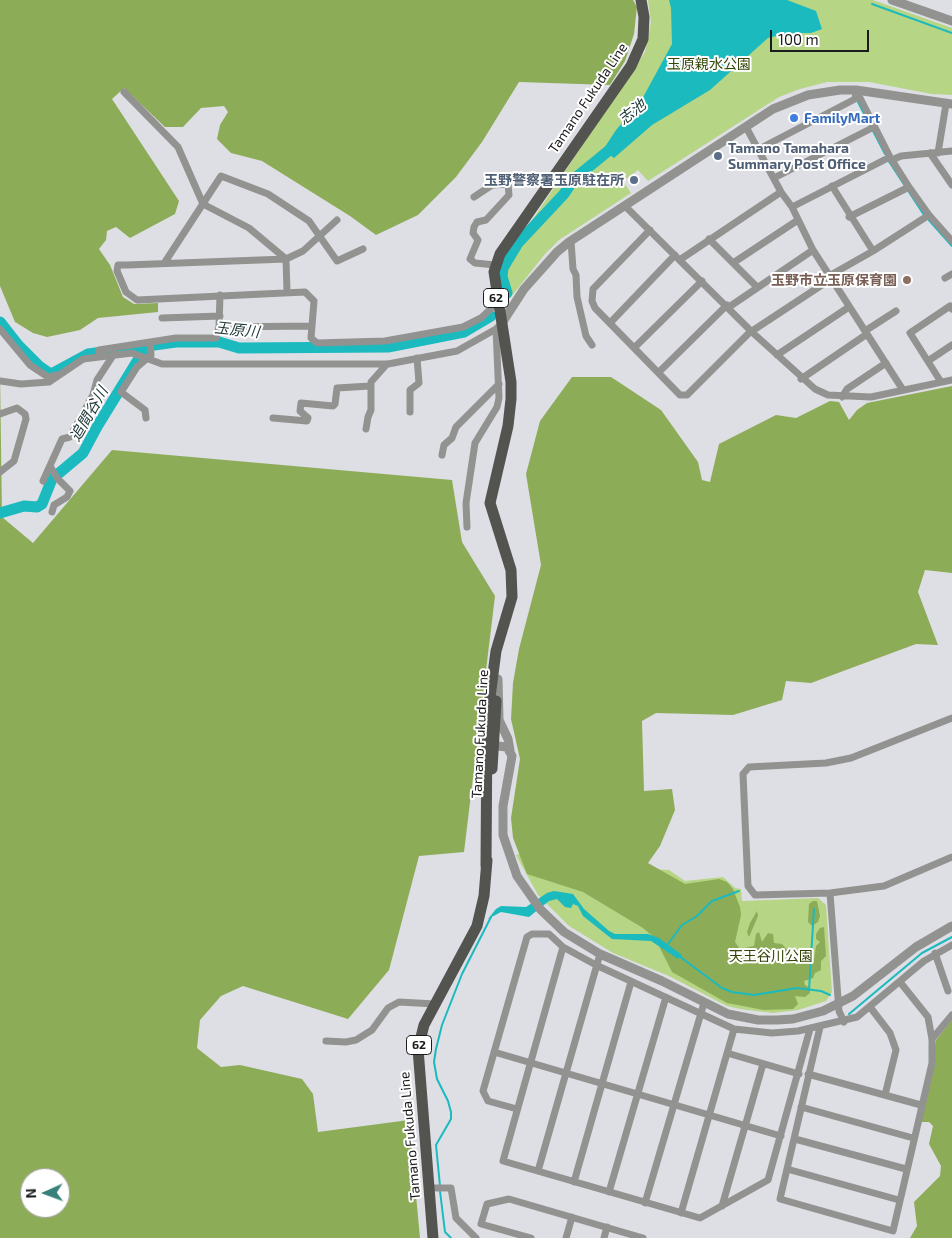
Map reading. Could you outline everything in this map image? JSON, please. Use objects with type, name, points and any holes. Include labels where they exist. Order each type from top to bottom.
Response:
[{"type":"main road","name":"Tamano Fukuda Line","points":[[433,1238],[438,1188],[418,1049],[424,1025],[476,926],[484,896],[496,651],[512,597],[511,570],[490,503],[510,408],[511,382],[499,326],[494,280],[495,265],[500,254],[631,66],[643,39],[644,17],[641,0]]},
{"type":"main road","name":"Tamano Fukuda Line","points":[[490,745],[502,634]]},
{"type":"street","points":[[892,0],[952,21]]},
{"type":"street","points":[[856,90],[872,128],[906,188],[927,216],[952,241]]},
{"type":"street","points":[[759,149],[855,99],[856,90]]},
{"type":"street","points":[[117,351],[144,356],[162,364],[388,364],[457,351],[499,326],[518,297],[545,264],[571,241],[773,109],[808,95],[856,90],[949,104],[934,153],[952,185]]},
{"type":"street","points":[[124,92],[178,147],[203,204],[250,228],[286,259],[287,292]]},
{"type":"street","points":[[746,126],[781,192],[792,207],[813,250],[903,390]]},
{"type":"street","points":[[774,178],[872,128]]},
{"type":"street","points":[[792,207],[889,158],[952,152]]},
{"type":"street","points":[[165,262],[170,251],[221,176],[268,194],[308,221],[337,260],[363,249]]},
{"type":"street","points":[[474,197],[492,185],[508,184],[509,195],[486,220],[478,222],[474,227],[473,233],[478,240],[470,259],[475,262],[495,265]]},
{"type":"street","points":[[832,186],[849,217],[873,251]]},
{"type":"street","points":[[849,217],[906,188]]},
{"type":"street","points":[[610,322],[678,257],[710,239],[781,192]]},
{"type":"street","points":[[625,206],[801,379],[828,395],[871,397],[952,380]]},
{"type":"street","points":[[650,230],[593,289],[592,301],[595,308],[680,394],[687,395],[749,333],[753,333],[830,277],[927,216]]},
{"type":"street","points":[[337,220],[302,251],[286,259],[165,262],[118,266],[116,271],[126,292],[137,300],[304,292],[314,301],[311,338],[317,343],[385,341],[463,326],[481,318],[497,304]]},
{"type":"street","points":[[732,263],[798,220]]},
{"type":"street","points":[[710,239],[757,287]]},
{"type":"street","points":[[571,241],[577,297],[584,316],[586,336],[592,344]]},
{"type":"street","points":[[659,372],[728,306],[813,250]]},
{"type":"street","points":[[945,278],[952,274]]},
{"type":"street","points":[[634,348],[702,281]]},
{"type":"street","points":[[0,381],[21,384],[49,382],[84,359],[100,353],[151,345],[176,338],[216,338],[219,327],[220,295]]},
{"type":"street","points":[[941,382],[910,333],[950,306],[952,309]]},
{"type":"street","points":[[777,355],[849,307]]},
{"type":"street","points":[[801,379],[896,311]]},
{"type":"street","points":[[162,318],[220,316]]},
{"type":"street","points":[[219,327],[311,326]]},
{"type":"street","points":[[467,527],[466,503],[474,443],[497,407],[499,326]]},
{"type":"street","points":[[0,329],[18,352],[43,375],[48,377],[62,374]]},
{"type":"street","points":[[146,418],[145,410],[121,392],[151,345]]},
{"type":"street","points":[[928,361],[952,345]]},
{"type":"street","points":[[43,481],[62,439],[70,437],[93,395],[96,380],[117,351]]},
{"type":"street","points":[[410,412],[410,390],[419,383],[417,358]]},
{"type":"street","points":[[366,429],[371,410],[370,386],[373,378],[388,364]]},
{"type":"street","points":[[842,397],[847,389],[886,364]]},
{"type":"street","points":[[442,455],[444,445],[452,438],[456,427],[499,384]]},
{"type":"street","points":[[273,418],[307,421],[308,418],[300,411],[301,402],[333,406],[338,388],[370,386]]},
{"type":"street","points":[[0,414],[16,408],[24,414],[26,419],[14,461],[0,472]]},
{"type":"street","points":[[50,466],[55,476],[70,491],[67,497],[54,505],[52,512]]},
{"type":"street","points":[[498,679],[500,720],[508,739],[512,764],[503,806],[503,835],[517,876],[537,905],[558,927],[600,954],[662,981],[704,1003],[742,1017],[777,1020],[809,1016],[853,996],[916,947],[952,926]]},
{"type":"street","points":[[952,718],[851,758],[826,763],[750,767],[743,774],[748,886],[755,895],[830,893],[884,886],[952,858]]},
{"type":"street","points":[[490,745],[510,750]]},
{"type":"street","points":[[830,893],[838,1004],[844,1022]]},
{"type":"street","points":[[517,1109],[488,1101],[483,1092],[527,937],[532,934],[549,934],[558,927]]},
{"type":"street","points":[[549,934],[563,946],[596,965],[700,1015],[734,1029],[772,1033],[810,1029],[857,1018],[935,953],[952,945]]},
{"type":"street","points":[[563,946],[503,1161],[700,1218],[768,1180],[810,1029]]},
{"type":"street","points":[[935,953],[948,991]]},
{"type":"street","points":[[538,1171],[600,954]]},
{"type":"street","points":[[574,1182],[631,982]]},
{"type":"street","points":[[820,1027],[780,1199],[893,1231],[913,1138],[932,1063],[932,1039],[928,1016],[900,982]]},
{"type":"street","points":[[609,1192],[666,997]]},
{"type":"street","points":[[326,1041],[346,1042],[356,1040],[372,1030],[388,1008],[399,1002],[435,1004]]},
{"type":"street","points":[[645,1203],[704,1003]]},
{"type":"street","points":[[870,1007],[890,1033],[896,1050],[885,1095]]},
{"type":"street","points":[[932,1039],[952,1015]]},
{"type":"street","points":[[681,1213],[734,1029]]},
{"type":"street","points":[[494,1052],[781,1136]]},
{"type":"street","points":[[727,1053],[799,1074]]},
{"type":"street","points":[[722,1206],[763,1064]]},
{"type":"street","points":[[808,1074],[921,1105]]},
{"type":"street","points":[[801,1108],[913,1138]]},
{"type":"street","points":[[795,1139],[906,1169]]},
{"type":"street","points":[[787,1169],[899,1200]]},
{"type":"street","points":[[438,1188],[452,1189],[456,1218],[476,1238]]},
{"type":"street","points":[[531,1238],[482,1224],[487,1204],[509,1199],[641,1237]]},
{"type":"street","points":[[566,1238],[572,1216]]},
{"type":"street","points":[[604,1238],[607,1227]]},
{"type":"green space","points":[[0,0],[633,0],[637,7],[634,34],[625,61],[610,85],[519,82],[482,142],[456,177],[418,215],[376,235],[350,216],[262,161],[231,153],[217,139],[220,125],[228,112],[224,106],[201,108],[183,127],[165,127],[124,88],[112,99],[179,201],[175,214],[130,238],[116,227],[107,231],[106,240],[99,249],[110,265],[123,297],[134,304],[158,303],[158,312],[98,318],[80,330],[47,337],[33,333],[15,322],[0,286]]},
{"type":"green space","name":"玉原親水公園","points":[[648,0],[873,0],[952,28],[952,95],[932,94],[869,82],[827,82],[779,97],[648,181],[638,170],[623,181],[631,193],[559,240],[545,254],[510,298],[505,297],[500,293],[498,282],[502,259],[510,247],[523,234],[645,52],[651,22]]},
{"type":"green space","points":[[0,371],[2,517],[33,543],[112,450],[452,480],[462,542],[495,596],[464,852],[419,856],[389,970],[348,1019],[243,986],[221,996],[200,1020],[197,1048],[221,1067],[240,1065],[302,1079],[313,1094],[318,1132],[409,1120],[420,1238],[0,1238]]},
{"type":"green space","points":[[572,377],[611,377],[661,410],[698,462],[702,480],[710,482],[719,444],[776,415],[796,418],[830,401],[839,402],[849,420],[857,410],[867,403],[952,386],[952,573],[925,570],[918,592],[938,645],[916,644],[811,683],[786,681],[782,700],[733,715],[656,713],[642,721],[644,791],[672,789],[675,810],[660,846],[648,863],[685,884],[719,879],[727,882],[733,889],[740,907],[741,915],[735,942],[740,949],[754,946],[756,934],[759,932],[762,942],[768,933],[773,934],[774,943],[782,944],[788,951],[808,955],[813,965],[816,946],[820,942],[816,939],[816,934],[820,928],[824,927],[826,956],[821,961],[821,970],[815,973],[813,978],[804,981],[805,985],[810,988],[810,993],[805,997],[795,996],[798,1004],[793,1009],[764,1010],[727,1003],[672,972],[655,938],[643,928],[583,892],[527,874],[513,838],[511,818],[520,759],[511,719],[513,683],[519,649],[541,565],[526,474],[540,421]]},
{"type":"green space","name":"天王谷川公園","points":[[530,850],[650,869],[669,870],[685,881],[723,877],[735,888],[741,889],[742,901],[818,898],[826,905],[832,992],[826,1001],[798,1010],[773,1013],[740,1009],[727,1006],[669,976],[613,953],[569,926],[538,895],[516,855]]},
{"type":"green space","points":[[817,901],[820,916],[818,922],[812,926],[808,922],[809,904]]},
{"type":"green space","points":[[757,911],[758,916],[749,937],[747,932]]},
{"type":"green space","points":[[952,1020],[952,1238],[910,1238],[917,1226],[914,1202],[940,1176],[941,1166],[929,1144],[933,1126],[929,1122],[921,1122],[936,1040]]},
{"type":"water","points":[[669,0],[787,0],[816,11],[822,29],[811,33],[788,33],[768,38],[710,90],[652,125],[614,158],[603,150],[616,130],[641,101],[672,44]]},
{"type":"water","points":[[554,891],[573,894],[584,909],[615,934],[648,934],[659,938],[682,955],[678,959],[651,941],[612,939],[583,916],[578,906],[573,904],[571,908],[565,907],[557,899],[549,901],[529,917],[501,912],[488,919],[501,906],[526,907],[547,893]]},
{"type":"waterway","points":[[872,4],[952,33]]},
{"type":"waterway","points":[[858,102],[885,154]]},
{"type":"waterway","name":"志池","points":[[507,293],[502,277],[503,268],[518,243],[564,194],[574,179],[618,143]]},
{"type":"waterway","points":[[888,160],[924,215]]},
{"type":"waterway","points":[[927,218],[952,246]]},
{"type":"waterway","name":"玉原川","points":[[0,322],[18,345],[39,366],[49,373],[53,373],[88,354],[176,342],[219,342],[239,348],[388,347],[464,332],[491,316]]},
{"type":"waterway","name":"追間谷川","points":[[0,513],[24,506],[37,507],[42,504],[52,479],[83,453],[146,347]]},
{"type":"waterway","points":[[668,944],[682,925],[697,916],[712,901],[739,891]]},
{"type":"waterway","points":[[809,990],[814,909]]},
{"type":"waterway","points":[[440,1186],[436,1145],[451,1119],[451,1112],[448,1101],[437,1079],[434,1062],[436,1049],[442,1025],[462,974],[491,917]]},
{"type":"waterway","points":[[849,1014],[922,953],[952,937]]},
{"type":"waterway","points":[[679,956],[722,988],[732,992],[754,995],[797,988],[821,991],[830,995]]},
{"type":"waterway","points":[[440,1191],[445,1232],[451,1238]]},
{"type":"place","name":"FamilyMart","points":[[794,118]]},
{"type":"place","name":"Tamano Tamahara Summary Post Office","points":[[718,156]]},
{"type":"place","name":"玉野警察署玉原駐在所","points":[[634,180]]},
{"type":"place","name":"玉野市立玉原保育園","points":[[907,280]]}]
